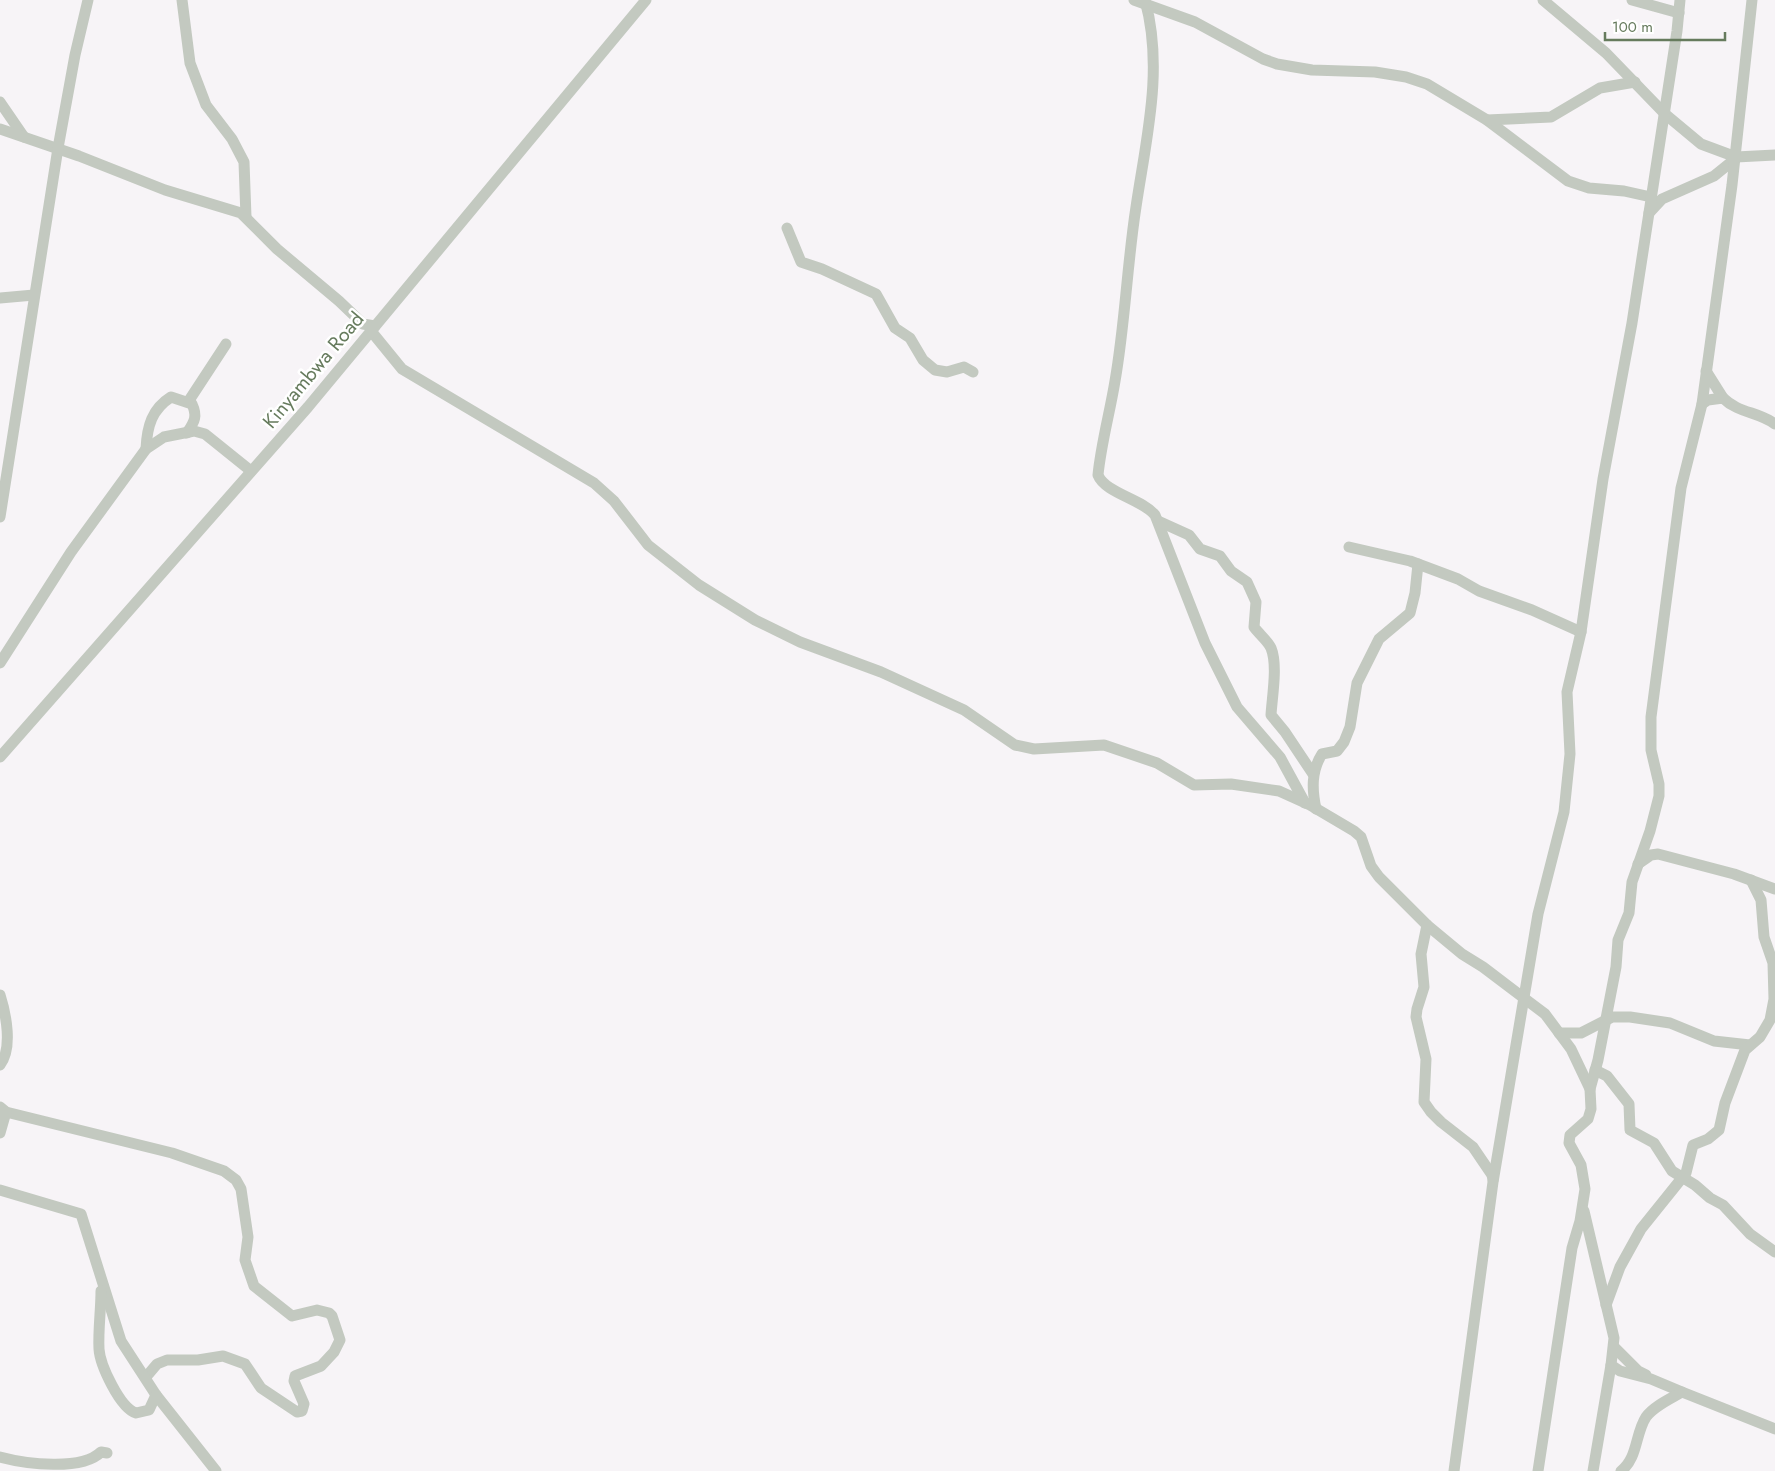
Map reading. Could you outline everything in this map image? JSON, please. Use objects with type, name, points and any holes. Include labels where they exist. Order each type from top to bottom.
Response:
[{"type":"street","points":[[0,517],[58,148],[75,55],[88,0]]},
{"type":"street","points":[[182,0],[190,63],[206,105],[232,139],[244,162],[246,217]]},
{"type":"street","name":"Kinyambwa Road","points":[[0,756],[251,471],[373,329],[646,0]]},
{"type":"street","points":[[1134,0],[1146,2],[1195,22],[1263,59],[1277,64],[1312,70],[1375,72],[1406,77],[1427,84],[1487,120],[1574,184],[1651,197]]},
{"type":"street","points":[[1543,0],[1606,53],[1665,114],[1701,144],[1735,158],[1775,156]]},
{"type":"street","points":[[1632,0],[1679,12]]},
{"type":"street","points":[[1454,1471],[1493,1182],[1538,914],[1564,812],[1570,754],[1568,692],[1581,632],[1603,479],[1632,323],[1647,215],[1665,114],[1680,0]]},
{"type":"street","points":[[1538,1471],[1572,1248],[1583,1207],[1584,1174],[1569,1143],[1570,1135],[1588,1119],[1591,1109],[1590,1089],[1605,1020],[1618,940],[1629,913],[1632,882],[1659,796],[1659,784],[1651,750],[1650,717],[1681,488],[1702,404],[1735,158],[1752,0]]},
{"type":"street","points":[[1146,2],[1154,55],[1154,83],[1132,238],[1116,382],[1098,475],[1105,485],[1148,508],[1158,521],[1205,643],[1236,707],[1280,757],[1305,802]]},
{"type":"street","points":[[1487,120],[1550,116],[1600,88],[1636,82]]},
{"type":"street","points":[[0,102],[24,137]]},
{"type":"street","points":[[0,129],[58,148],[165,190],[234,210],[246,217],[277,249],[339,301],[363,324],[373,329],[402,369],[594,482],[614,501],[648,545],[698,585],[755,620],[800,642],[881,672],[964,710],[1015,745],[1034,749],[1104,745],[1157,763],[1194,785],[1232,784],[1258,787],[1279,791],[1305,802],[1361,837],[1374,871],[1427,925],[1462,954],[1545,1014],[1571,1048],[1590,1089]]},
{"type":"street","points":[[1647,215],[1656,203],[1662,199],[1714,176],[1735,158]]},
{"type":"street","points":[[787,228],[802,262],[822,269],[876,294],[895,328],[910,338],[923,360],[935,370],[947,372],[964,367],[973,372]]},
{"type":"street","points":[[0,298],[34,295]]},
{"type":"street","points":[[188,402],[226,344]]},
{"type":"street","points":[[1706,371],[1722,398],[1732,407],[1767,418],[1775,424]]},
{"type":"street","points":[[146,449],[147,429],[160,404],[171,397],[192,404],[196,419],[187,433]]},
{"type":"street","points":[[1702,404],[1708,400],[1722,398]]},
{"type":"street","points":[[0,663],[71,552],[146,449],[164,437],[194,430],[205,434],[251,471]]},
{"type":"street","points":[[1158,521],[1189,535],[1200,549],[1220,556],[1231,572],[1250,586],[1256,602],[1254,627],[1271,647],[1272,652],[1274,675],[1272,715],[1313,774],[1316,809]]},
{"type":"street","points":[[1350,547],[1418,564],[1458,579],[1479,591],[1532,610],[1581,632]]},
{"type":"street","points":[[1313,774],[1322,754],[1337,751],[1344,742],[1350,727],[1357,683],[1379,639],[1410,613],[1415,593],[1418,564]]},
{"type":"street","points":[[1638,864],[1651,855],[1658,854],[1751,880],[1775,889]]},
{"type":"street","points":[[1606,1305],[1620,1267],[1641,1229],[1683,1177],[1693,1145],[1708,1139],[1719,1130],[1725,1103],[1745,1050],[1765,1031],[1770,1020],[1775,976],[1772,956],[1764,937],[1761,900],[1751,880]]},
{"type":"street","points":[[1427,925],[1421,954],[1424,987],[1416,1017],[1426,1059],[1424,1102],[1441,1122],[1473,1147],[1492,1174],[1493,1182]]},
{"type":"street","points":[[0,995],[7,1040],[6,1052],[0,1065]]},
{"type":"street","points":[[1559,1033],[1581,1033],[1605,1020],[1618,1016],[1663,1022],[1704,1038],[1750,1045]]},
{"type":"street","points":[[1595,1070],[1607,1076],[1629,1104],[1630,1130],[1654,1143],[1670,1168],[1710,1198],[1723,1205],[1746,1230],[1775,1252]]},
{"type":"street","points":[[0,1133],[3,1109],[172,1153],[224,1171],[236,1180],[240,1189],[248,1237],[245,1260],[254,1286],[292,1316],[318,1310],[329,1312],[339,1336],[339,1344],[321,1366],[295,1376],[294,1381],[304,1404],[302,1411],[297,1412],[261,1388],[245,1364],[223,1356],[198,1360],[168,1360],[157,1364],[146,1377]]},
{"type":"street","points":[[0,1190],[81,1214],[121,1340],[156,1394],[216,1471]]},
{"type":"street","points":[[1583,1207],[1614,1338],[1593,1471]]},
{"type":"street","points":[[102,1284],[99,1351],[114,1390],[122,1404],[136,1414],[150,1410],[156,1394]]},
{"type":"street","points":[[1614,1347],[1638,1371],[1651,1378],[1775,1429]]},
{"type":"street","points":[[1611,1365],[1620,1371],[1651,1378]]},
{"type":"street","points":[[1621,1471],[1633,1455],[1646,1418],[1652,1410],[1682,1392]]},
{"type":"street","points":[[0,1457],[45,1467],[69,1468],[94,1459],[101,1452],[107,1453]]}]
